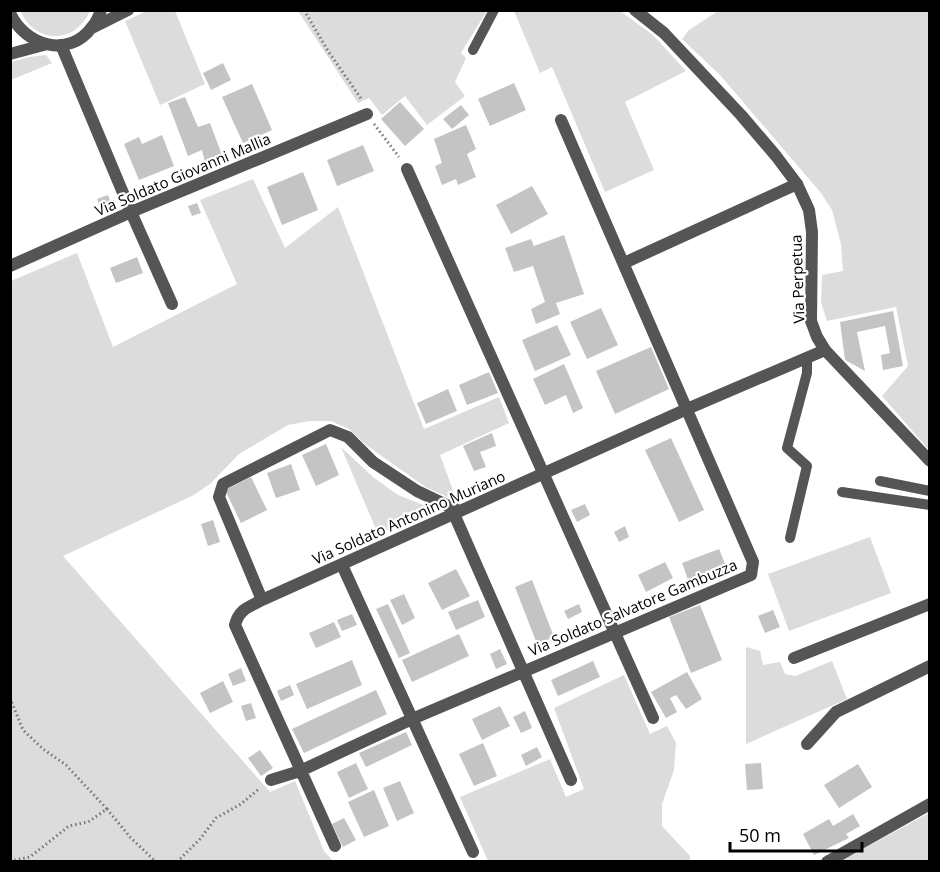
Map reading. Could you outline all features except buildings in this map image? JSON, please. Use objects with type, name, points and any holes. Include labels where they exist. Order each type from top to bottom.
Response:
[{"type":"street","points":[[92,28],[102,10]]},
{"type":"street","points":[[11,14],[16,25],[35,41],[61,45],[73,42],[92,28],[128,10]]},
{"type":"street","name":"Via Perpetua","points":[[635,10],[664,33],[741,115],[797,184],[809,210],[812,232],[811,321],[816,337],[825,350],[930,462]]},
{"type":"street","points":[[10,54],[47,44]]},
{"type":"street","points":[[61,45],[172,304]]},
{"type":"street","name":"Via Soldato Giovanni Mallia","points":[[10,266],[131,212],[367,114]]},
{"type":"street","name":"Via Soldato Salvatore Gambuzza","points":[[271,780],[300,771],[412,719],[751,575],[753,562],[561,120]]},
{"type":"street","points":[[407,169],[653,718]]},
{"type":"street","points":[[624,263],[797,184]]},
{"type":"street","name":"Via Soldato Antonino Muriano","points":[[335,846],[235,625],[238,616],[262,600],[687,409],[825,350]]},
{"type":"street","points":[[262,600],[219,497],[223,484],[330,430],[348,437],[373,462],[417,492],[456,513],[571,780]]},
{"type":"street","points":[[342,565],[473,852]]},
{"type":"street","points":[[794,658],[930,604]]},
{"type":"street","points":[[807,744],[836,712],[930,666]]},
{"type":"street","points":[[827,861],[930,804]]},
{"type":"lane","points":[[473,50],[494,10]]},
{"type":"lane","points":[[790,538],[807,466],[787,448],[807,373],[807,358]]},
{"type":"lane","points":[[880,481],[930,491]]},
{"type":"lane","points":[[842,492],[930,505]]},
{"type":"path","points":[[304,10],[328,51],[361,98],[367,114],[407,169]]},
{"type":"path","points":[[10,698],[23,730],[43,749],[66,765],[130,837],[156,861]]},
{"type":"path","points":[[177,861],[200,839],[216,818],[241,804],[271,780]]},
{"type":"path","points":[[10,861],[30,857],[69,826],[88,822],[107,809]]},
{"type":"shaded area","points":[[149,10],[175,11],[205,84],[160,105],[125,21]]},
{"type":"shaded area","points":[[20,11],[90,11],[75,30],[65,35],[55,36],[35,30]]},
{"type":"shaded area","points":[[298,11],[487,11],[461,53],[466,58],[455,82],[465,96],[427,125],[405,96],[382,115],[369,98],[358,103]]},
{"type":"shaded area","points":[[514,11],[620,11],[653,35],[686,71],[625,102],[654,170],[605,192],[552,67],[540,73]]},
{"type":"shaded area","points":[[718,11],[929,11],[929,450],[882,396],[908,366],[896,307],[827,321],[821,302],[822,275],[843,271],[841,244],[832,210],[821,193],[720,75],[682,39],[689,30]]},
{"type":"shaded area","points":[[46,55],[52,63],[11,80],[11,62]]},
{"type":"shaded area","points":[[253,179],[285,248],[338,207],[424,429],[499,397],[509,423],[440,455],[457,501],[427,488],[366,445],[349,429],[331,421],[309,421],[288,425],[239,454],[211,483],[194,495],[63,556],[270,792],[295,781],[324,851],[333,861],[11,861],[11,281],[77,253],[113,347],[237,284],[200,200]]},
{"type":"shaded area","points":[[341,447],[373,477],[398,495],[436,510],[378,534]]},
{"type":"shaded area","points":[[870,537],[891,593],[789,631],[768,574]]},
{"type":"shaded area","points":[[746,647],[760,651],[763,665],[780,662],[785,674],[795,676],[832,661],[847,699],[746,744]]},
{"type":"shaded area","points":[[624,675],[650,734],[667,726],[676,743],[674,770],[662,804],[662,826],[690,856],[690,861],[488,861],[460,797],[550,759],[566,797],[584,789],[554,708]]},
{"type":"shaded area","points":[[929,813],[929,861],[841,861]]}]
